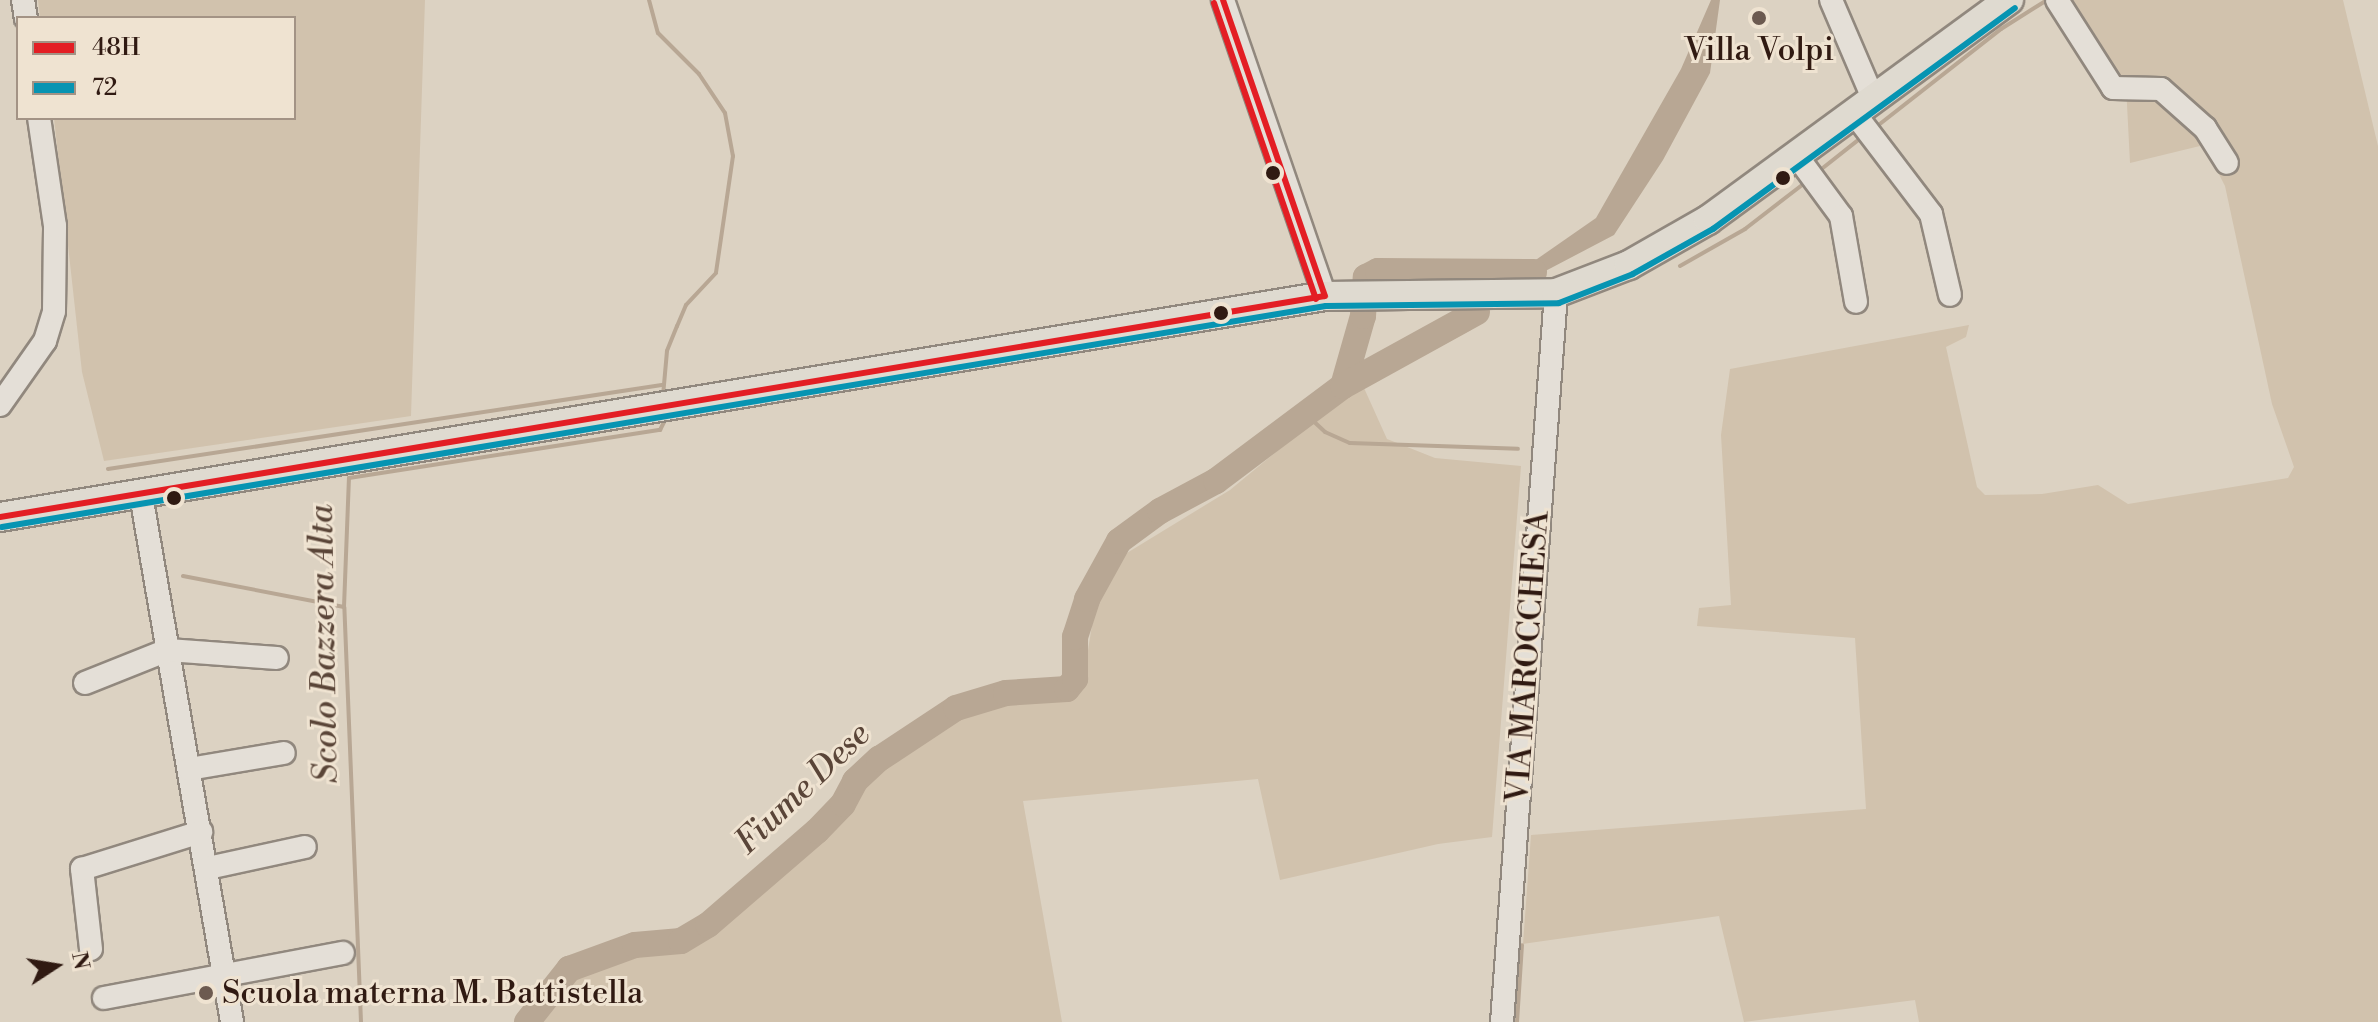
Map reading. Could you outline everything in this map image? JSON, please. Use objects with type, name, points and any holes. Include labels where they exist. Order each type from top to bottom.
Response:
[{"type":"main road","points":[[0,517],[1325,296],[1366,292],[1556,293],[1657,251],[1807,169],[2009,0]]},
{"type":"street","points":[[1223,0],[1325,296]]},
{"type":"street","points":[[1831,0],[1866,119],[1931,214],[1950,295]]},
{"type":"street","points":[[2058,1],[2113,88],[2161,89],[2205,128],[2227,163]]},
{"type":"street","points":[[0,405],[45,341],[54,311],[55,226],[39,120]]},
{"type":"street","points":[[1807,169],[1841,216],[1856,302]]},
{"type":"street","name":"VIA MAROCCHESA","points":[[1502,1022],[1556,293]]},
{"type":"street","points":[[141,495],[208,868],[232,1022]]},
{"type":"street","points":[[85,683],[168,650],[277,658]]},
{"type":"street","points":[[189,769],[284,753]]},
{"type":"street","points":[[91,949],[82,869],[201,832]]},
{"type":"street","points":[[208,868],[305,847]]},
{"type":"street","points":[[104,998],[343,953]]},
{"type":"shaded area","points":[[38,0],[425,0],[411,416],[104,461],[82,372],[54,120],[296,120],[296,16],[40,16]]},
{"type":"shaded area","points":[[1711,0],[1720,0],[1710,73],[1663,160],[1614,235],[1532,278],[1496,279],[1527,266],[1596,218],[1681,69]]},
{"type":"shaded area","points":[[2060,0],[2343,0],[2378,146],[2378,1022],[1919,1022],[1915,1000],[1744,1022],[1719,916],[1523,944],[1531,835],[1866,809],[1855,638],[1697,626],[1699,608],[1731,605],[1721,435],[1730,369],[1969,325],[1966,337],[1946,347],[1977,487],[1985,495],[2042,494],[2098,485],[2128,504],[2288,478],[2294,467],[2272,404],[2225,186],[2204,145],[2130,163],[2126,85],[2047,9]]},
{"type":"shaded area","points":[[1481,320],[1471,330],[1364,388],[1387,439],[1435,458],[1521,466],[1492,837],[1438,844],[1280,880],[1258,779],[1023,801],[1062,1022],[516,1022],[554,968],[603,945],[684,927],[724,901],[814,825],[845,791],[956,719],[989,704],[1071,700],[1083,682],[1095,606],[1106,577],[1122,556],[1230,490],[1352,389],[1433,341]]},
{"type":"waterway","name":"Scolo Bazzera Alta","points":[[649,0],[658,33],[699,74],[725,113],[733,156],[716,273],[686,305],[667,351],[663,396]]},
{"type":"waterway","points":[[1876,127],[2001,29],[2047,0]]},
{"type":"waterway","points":[[1819,171],[1862,137]]},
{"type":"waterway","points":[[1680,266],[1745,229],[1806,182]]},
{"type":"waterway","name":"Fiume Dese","points":[[1343,386],[1363,316],[1366,277],[1378,271],[1534,272]]},
{"type":"waterway","name":"Fiume Dese","points":[[527,1022],[569,969],[635,945],[681,941],[708,925],[817,831],[843,804],[855,781],[879,759],[956,708],[1006,693],[1067,689],[1075,679],[1075,637],[1087,599],[1119,541],[1160,511],[1216,481],[1343,386],[1477,312]]},
{"type":"waterway","points":[[108,469],[662,385]]},
{"type":"waterway","name":"Scolo Bazzera Alta","points":[[361,1022],[344,607],[349,478],[660,430],[667,416]]},
{"type":"waterway","points":[[1309,417],[1325,432],[1350,443],[1518,449]]},
{"type":"waterway","points":[[183,576],[344,607]]},
{"type":"waterway","points":[[1517,1022],[1522,945]]},
{"type":"transit line","name":"48H","points":[[1223,0],[1325,296]]},
{"type":"transit line","points":[[1214,3],[1316,299]]},
{"type":"transit line","name":"72","points":[[2,527],[1326,306],[1559,303],[1633,274],[1713,229],[2015,8]]},
{"type":"transit line","name":"48H","points":[[0,517],[1325,296]]},
{"type":"place","name":"Villa Volpi","points":[[1759,18]]},
{"type":"place","name":"Scuola materna M. Battistella","points":[[206,993]]}]
